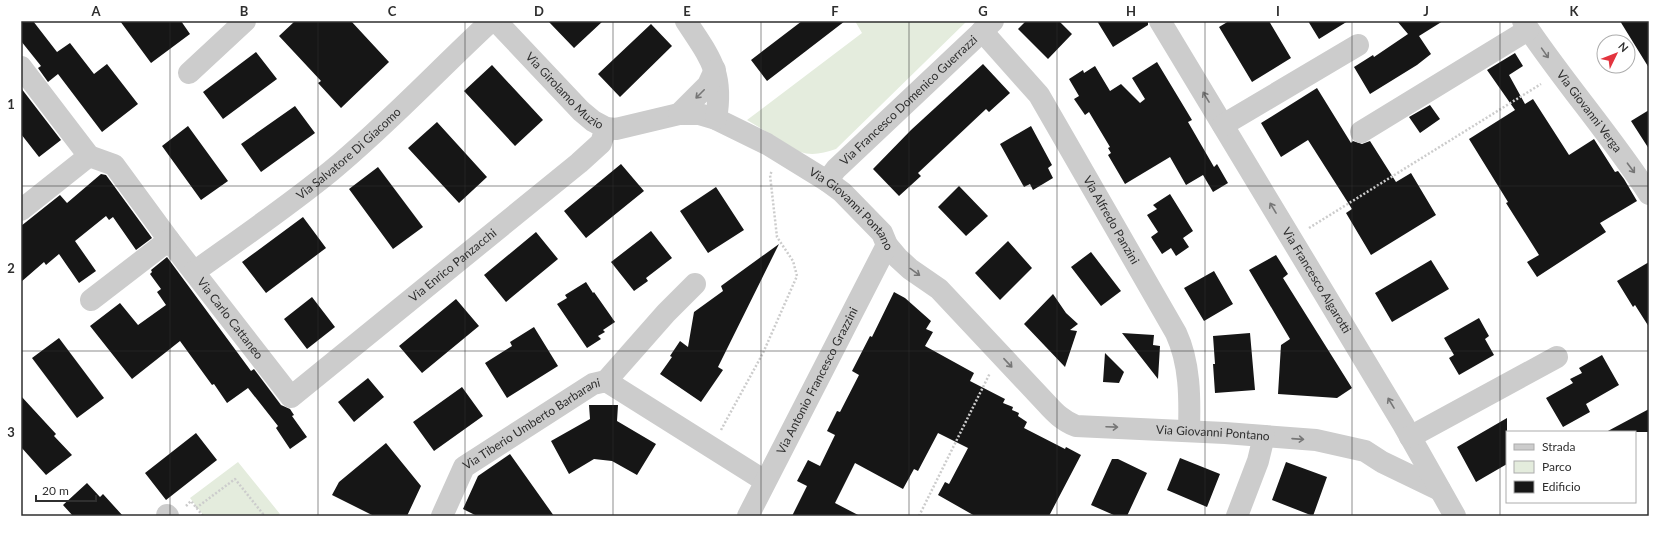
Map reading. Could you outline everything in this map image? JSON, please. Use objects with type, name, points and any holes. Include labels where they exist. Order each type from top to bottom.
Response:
[{"type":"street","points":[[189,73],[246,21]]},
{"type":"street","name":"Via Salvatore Di Giacomo","points":[[194,272],[286,206],[331,171],[372,135],[491,21]]},
{"type":"street","name":"Via Girolamo Muzio","points":[[496,21],[581,111],[593,121],[606,128],[626,128],[680,114],[699,114],[716,118]]},
{"type":"street","points":[[686,21],[712,62],[715,70],[719,84],[716,118]]},
{"type":"street","name":"Via Francesco Algarotti","points":[[1160,21],[1410,437],[1455,516]]},
{"type":"street","name":"Via Giovanni Verga","points":[[1361,132],[1526,25],[1649,194]]},
{"type":"street","name":"Via Francesco Domenico Guerrazzi","points":[[827,181],[836,170],[988,26]]},
{"type":"street","name":"Via Alfredo Panzini","points":[[988,26],[1039,95],[1176,333],[1186,360],[1190,408],[1189,431]]},
{"type":"street","points":[[1223,125],[1358,45]]},
{"type":"street","points":[[21,68],[89,156],[21,210]]},
{"type":"street","points":[[680,114],[708,85],[715,70]]},
{"type":"street","name":"Via Giovanni Pontano","points":[[716,118],[767,144],[842,192],[882,233],[887,246],[910,269],[939,289],[1058,415],[1068,422],[1076,426],[1189,431],[1316,440],[1365,451],[1382,462],[1440,490]]},
{"type":"street","name":"Via Enrico Panzacchi","points":[[291,397],[579,163],[601,143],[606,128]]},
{"type":"street","name":"Via Carlo Cattaneo","points":[[89,156],[114,165],[169,240],[291,397]]},
{"type":"street","points":[[91,300],[169,240]]},
{"type":"street","name":"Via Antonio Francesco Grazzini","points":[[748,516],[887,246]]},
{"type":"street","name":"Via Tiberio Umberto Barbarani","points":[[442,516],[464,467],[593,384],[606,381],[666,313],[695,284]]},
{"type":"street","points":[[1410,437],[1557,357]]},
{"type":"street","name":"Via Tiberio Umberto Barbarani","points":[[606,381],[765,482]]},
{"type":"street","points":[[1238,516],[1258,461],[1264,436]]},
{"type":"path","points":[[1303,232],[1543,83]]},
{"type":"path","points":[[712,448],[763,353],[797,276],[792,261],[778,237],[770,175],[773,168]]},
{"type":"path","points":[[919,516],[992,368],[1003,357]]},
{"type":"path","points":[[196,508],[235,478],[263,514],[260,516]]},
{"type":"green space","points":[[855,21],[967,21],[836,149],[814,154],[800,152],[747,120],[862,33]]},
{"type":"green space","points":[[238,462],[280,514],[278,516],[204,516],[190,498]]},
{"type":"building","points":[[21,21],[33,21],[57,52],[70,43],[94,74],[107,64],[138,104],[102,132],[58,74],[48,82],[38,68],[41,66],[21,41]]},
{"type":"building","points":[[120,21],[181,21],[190,34],[151,63]]},
{"type":"building","points":[[295,21],[351,21],[389,62],[341,108],[318,83],[321,81],[279,36]]},
{"type":"building","points":[[548,21],[603,21],[574,48]]},
{"type":"building","points":[[802,21],[845,21],[767,81],[751,60]]},
{"type":"building","points":[[1026,21],[1059,21],[1072,34],[1048,59],[1018,29]]},
{"type":"building","points":[[1097,21],[1148,21],[1148,25],[1113,47]]},
{"type":"building","points":[[1229,21],[1269,21],[1291,58],[1252,82],[1219,27]]},
{"type":"building","points":[[1308,21],[1348,21],[1319,39]]},
{"type":"building","points":[[1397,21],[1443,21],[1419,36],[1431,54],[1417,65],[1370,94],[1354,67],[1373,55],[1374,57],[1408,34]]},
{"type":"building","points":[[1620,21],[1649,21],[1649,68],[1636,47],[1636,34],[1628,34]]},
{"type":"building","points":[[651,24],[672,46],[620,97],[598,74]]},
{"type":"building","points":[[256,52],[277,79],[223,119],[203,92]]},
{"type":"building","points":[[1515,53],[1523,66],[1509,75],[1525,104],[1533,99],[1569,155],[1594,139],[1615,172],[1618,171],[1624,179],[1637,201],[1600,223],[1606,232],[1537,277],[1527,262],[1539,255],[1506,203],[1508,202],[1469,139],[1515,110],[1487,70]]},
{"type":"building","points":[[1157,62],[1192,120],[1188,122],[1214,167],[1217,164],[1228,183],[1213,192],[1203,175],[1186,185],[1170,157],[1125,184],[1108,155],[1111,153],[1108,148],[1110,147],[1089,112],[1085,115],[1074,99],[1079,96],[1069,79],[1083,70],[1084,73],[1095,66],[1110,91],[1121,84],[1140,103],[1145,99],[1132,78]]},
{"type":"building","points":[[983,64],[1010,93],[989,112],[986,109],[918,173],[921,176],[899,196],[873,169],[911,130]]},
{"type":"building","points":[[492,65],[543,120],[515,146],[464,91]]},
{"type":"building","points":[[21,88],[61,140],[39,157],[21,134]]},
{"type":"building","points":[[1317,88],[1351,143],[1353,141],[1362,144],[1370,141],[1396,182],[1411,173],[1436,215],[1371,255],[1346,213],[1352,209],[1308,140],[1281,157],[1261,123]]},
{"type":"building","points":[[1430,105],[1440,119],[1420,133],[1409,117]]},
{"type":"building","points":[[295,106],[315,133],[261,172],[241,144]]},
{"type":"building","points":[[1649,110],[1649,149],[1631,121]]},
{"type":"building","points":[[437,122],[487,177],[459,203],[408,148]]},
{"type":"building","points":[[188,126],[228,181],[201,200],[162,146]]},
{"type":"building","points":[[1031,126],[1052,165],[1048,168],[1053,178],[1033,190],[1030,184],[1024,187],[1000,144]]},
{"type":"building","points":[[621,164],[644,191],[586,238],[564,211]]},
{"type":"building","points":[[378,167],[423,227],[393,249],[349,189]]},
{"type":"building","points":[[101,174],[106,175],[152,238],[136,250],[113,217],[109,220],[106,216],[75,241],[96,271],[79,283],[59,254],[46,265],[44,262],[21,282],[21,226],[60,195],[67,203]]},
{"type":"building","points":[[959,186],[988,216],[966,236],[938,207]]},
{"type":"building","points":[[716,187],[744,230],[708,253],[680,211]]},
{"type":"building","points":[[1170,194],[1193,231],[1183,238],[1189,247],[1176,256],[1171,248],[1162,254],[1151,237],[1158,232],[1147,215],[1157,209],[1153,205]]},
{"type":"building","points":[[303,217],[326,248],[266,293],[242,262]]},
{"type":"building","points":[[651,231],[672,258],[646,278],[648,281],[634,291],[611,262]]},
{"type":"building","points":[[536,232],[558,259],[506,302],[484,275]]},
{"type":"building","points":[[1008,241],[1032,268],[1000,300],[975,273]]},
{"type":"building","points":[[779,244],[718,367],[723,370],[701,402],[660,374],[672,357],[670,356],[680,341],[688,347],[694,312],[723,291],[721,286]]},
{"type":"building","points":[[1091,252],[1121,291],[1101,306],[1071,267]]},
{"type":"building","points":[[1276,255],[1288,274],[1283,278],[1352,388],[1337,398],[1278,394],[1281,345],[1290,339],[1249,270]]},
{"type":"building","points":[[167,257],[251,371],[254,369],[281,405],[290,409],[294,415],[292,416],[307,437],[290,449],[276,428],[278,426],[248,388],[227,403],[180,341],[132,379],[90,326],[120,303],[138,325],[166,305],[157,292],[161,289],[150,274],[152,272],[151,270]]},
{"type":"building","points":[[1431,260],[1449,289],[1392,322],[1375,293]]},
{"type":"building","points":[[1649,262],[1649,327],[1635,305],[1633,307],[1617,281]]},
{"type":"building","points":[[1214,271],[1233,304],[1204,321],[1184,288]]},
{"type":"building","points":[[586,282],[615,322],[603,330],[605,332],[598,336],[601,339],[587,348],[557,304],[567,298],[565,295]]},
{"type":"building","points":[[894,292],[905,298],[931,321],[926,329],[933,332],[925,346],[974,373],[970,381],[1005,399],[1003,403],[1013,407],[1012,410],[1019,413],[1018,416],[1027,422],[1024,428],[1065,449],[1066,447],[1081,455],[1049,516],[975,516],[938,495],[945,482],[949,484],[968,448],[938,433],[918,471],[914,469],[903,489],[855,463],[835,503],[860,516],[792,516],[807,486],[797,481],[808,460],[820,466],[835,435],[827,431],[837,411],[840,412],[859,375],[852,371],[870,336],[872,337]]},
{"type":"building","points":[[1053,294],[1066,313],[1078,324],[1070,330],[1077,331],[1065,367],[1024,324]]},
{"type":"building","points":[[312,297],[335,327],[307,349],[284,319]]},
{"type":"building","points":[[456,299],[479,326],[422,373],[399,346]]},
{"type":"building","points":[[1479,318],[1489,336],[1485,339],[1494,355],[1459,375],[1449,358],[1454,355],[1444,338]]},
{"type":"building","points":[[534,327],[558,366],[507,398],[485,363],[512,346],[510,342]]},
{"type":"building","points":[[1122,333],[1154,335],[1153,345],[1160,346],[1158,379]]},
{"type":"building","points":[[1250,333],[1255,390],[1215,393],[1213,336]]},
{"type":"building","points":[[59,338],[104,398],[77,418],[32,358]]},
{"type":"building","points":[[1105,353],[1124,372],[1119,383],[1103,382]]},
{"type":"building","points":[[1602,355],[1619,385],[1586,404],[1590,412],[1563,427],[1546,398],[1573,383],[1570,379],[1582,373],[1579,368]]},
{"type":"building","points":[[368,378],[384,397],[354,422],[338,402]]},
{"type":"building","points":[[462,387],[483,416],[434,451],[413,422]]},
{"type":"building","points":[[21,396],[56,434],[54,436],[72,455],[46,475],[21,447]]},
{"type":"building","points":[[589,405],[618,405],[617,421],[656,444],[637,475],[612,461],[594,459],[569,474],[551,441],[590,419]]},
{"type":"building","points":[[1649,409],[1649,432],[1608,431]]},
{"type":"building","points":[[1507,418],[1506,465],[1476,482],[1457,447]]},
{"type":"building","points":[[196,433],[217,460],[166,500],[145,473]]},
{"type":"building","points":[[386,443],[421,486],[407,516],[374,516],[332,495],[339,482]]},
{"type":"building","points":[[510,454],[554,516],[477,516],[463,509],[478,476]]},
{"type":"building","points":[[1180,458],[1220,474],[1207,507],[1167,490]]},
{"type":"building","points":[[1112,459],[1118,459],[1147,473],[1127,516],[1116,516],[1091,505]]},
{"type":"building","points":[[1286,462],[1327,477],[1313,516],[1272,500]]},
{"type":"building","points":[[87,483],[100,497],[103,494],[123,516],[73,516],[63,505]]}]
